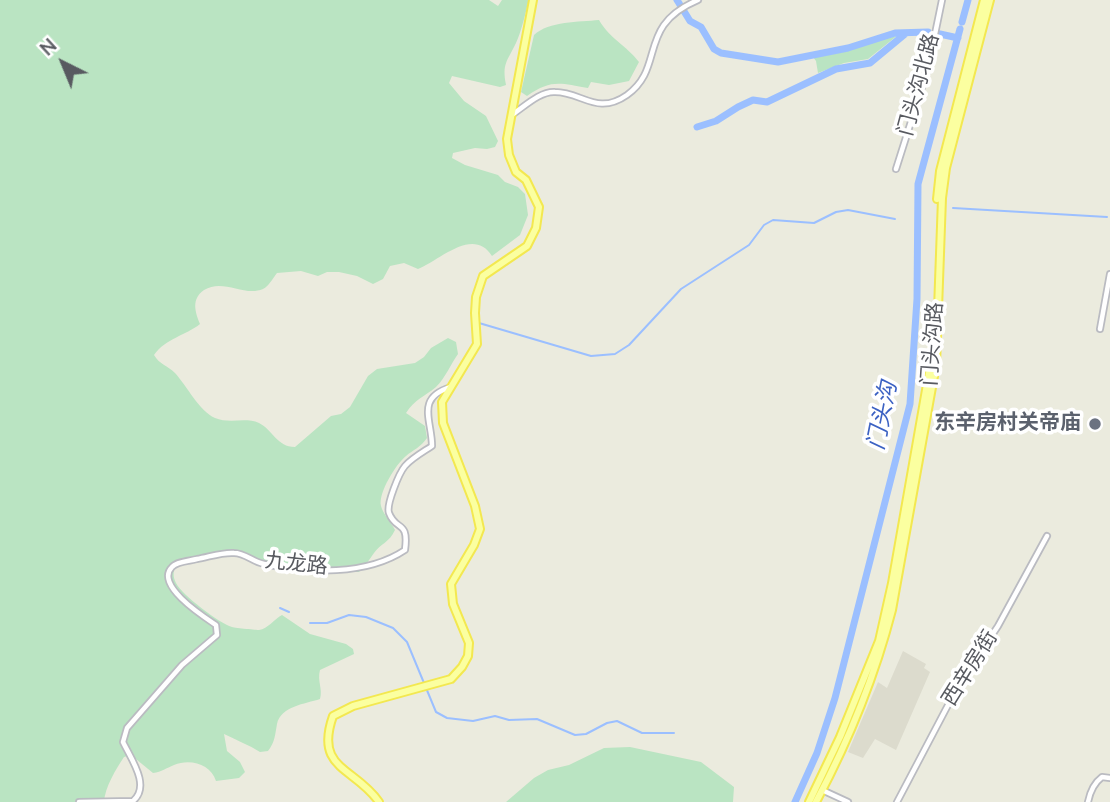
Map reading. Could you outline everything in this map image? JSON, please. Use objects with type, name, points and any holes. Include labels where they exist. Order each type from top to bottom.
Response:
[{"type":"main road","name":"九龙路","points":[[379,802],[370,788],[345,771],[331,757],[327,734],[333,716],[353,706],[450,679],[468,656],[469,643],[453,604],[451,584],[474,545],[480,528],[475,506],[443,423],[442,402],[477,344],[476,297],[483,276],[527,246],[536,228],[539,207],[526,180],[516,172],[509,155],[507,139],[533,0]]},
{"type":"main road","name":"门头沟路","points":[[809,802],[862,686],[887,609],[930,367],[940,171],[984,0]]},
{"type":"main road","name":"门头沟路","points":[[816,802],[847,737],[883,648],[892,610],[936,365],[942,198],[946,168],[990,0]]},
{"type":"street","points":[[512,115],[541,96],[554,92],[592,104],[610,103],[624,97],[635,89],[643,78],[662,25],[677,10],[698,0]]},
{"type":"street","name":"门头沟北路","points":[[896,169],[928,68],[942,0]]},
{"type":"street","points":[[1100,329],[1110,274]]},
{"type":"street","name":"九龙路","points":[[79,802],[133,801],[139,796],[142,789],[123,742],[127,728],[182,665],[217,635],[216,625],[199,614],[170,584],[168,575],[172,567],[232,552],[281,568],[364,568],[392,559],[405,550],[407,534],[390,516],[387,507],[403,468],[432,446],[432,432],[426,418],[428,404],[439,391],[452,387]]},
{"type":"street","name":"西辛房街","points":[[897,802],[951,699],[996,631],[1047,536]]},
{"type":"street","points":[[1088,802],[1090,792],[1098,781],[1102,777],[1110,778]]},
{"type":"street","points":[[822,790],[848,802]]},
{"type":"shaded area","points":[[903,651],[926,664],[924,668],[930,672],[896,750],[875,739],[863,758],[848,752],[878,682],[887,688]]},
{"type":"green space","points":[[0,0],[489,0],[498,6],[502,0],[529,0],[518,38],[506,63],[506,85],[500,87],[452,76],[449,83],[464,101],[486,116],[498,141],[495,147],[453,153],[452,158],[498,175],[525,194],[528,215],[520,235],[492,256],[475,244],[456,248],[418,269],[404,263],[390,266],[383,279],[373,284],[357,276],[339,272],[327,272],[318,276],[301,271],[277,273],[265,288],[256,291],[211,287],[197,297],[196,310],[200,324],[164,345],[154,355],[175,373],[209,415],[220,420],[259,423],[279,441],[295,447],[331,416],[341,414],[350,407],[368,376],[377,369],[415,363],[431,348],[448,338],[456,342],[458,354],[443,379],[406,413],[425,426],[427,438],[402,460],[389,479],[382,494],[381,506],[395,530],[359,572],[278,570],[236,555],[224,554],[175,567],[176,583],[185,594],[226,624],[259,630],[282,615],[310,634],[346,644],[353,649],[354,654],[320,670],[320,699],[283,713],[268,751],[260,752],[224,734],[227,751],[240,762],[245,772],[239,778],[216,781],[210,770],[187,762],[153,773],[131,755],[124,757],[114,773],[104,802],[0,802]]},
{"type":"green space","points":[[599,20],[639,62],[629,81],[609,85],[591,82],[588,88],[549,85],[527,96],[521,92],[534,35],[556,25]]},
{"type":"green space","points":[[898,35],[868,59],[844,63],[818,73],[813,57],[853,49]]},
{"type":"green space","points":[[630,747],[701,762],[734,787],[733,802],[506,802],[534,778],[548,770],[569,765],[604,748]]},
{"type":"waterway","points":[[677,0],[690,21],[701,27],[714,49],[721,53],[778,62],[848,48],[895,33],[928,32]]},
{"type":"waterway","name":"门头沟","points":[[962,22],[968,0]]},
{"type":"waterway","name":"门头沟","points":[[795,802],[817,753],[835,698],[910,404],[917,299],[918,184],[960,29]]},
{"type":"waterway","points":[[697,127],[716,121],[753,100],[767,102],[836,69],[870,63],[905,34]]},
{"type":"waterway","points":[[940,34],[958,38]]},
{"type":"waterway","points":[[953,208],[1107,217]]},
{"type":"waterway","points":[[479,323],[591,356],[615,354],[629,345],[681,289],[749,245],[764,225],[773,220],[814,223],[836,212],[848,210],[895,219]]},
{"type":"waterway","points":[[280,608],[289,612]]},
{"type":"waterway","points":[[310,623],[327,623],[349,615],[366,617],[393,628],[407,642],[436,712],[447,718],[473,721],[495,716],[509,720],[537,719],[575,735],[586,734],[617,721],[642,733],[674,733]]},
{"type":"place","name":"东辛房村关帝庙","points":[[1095,424]]}]
